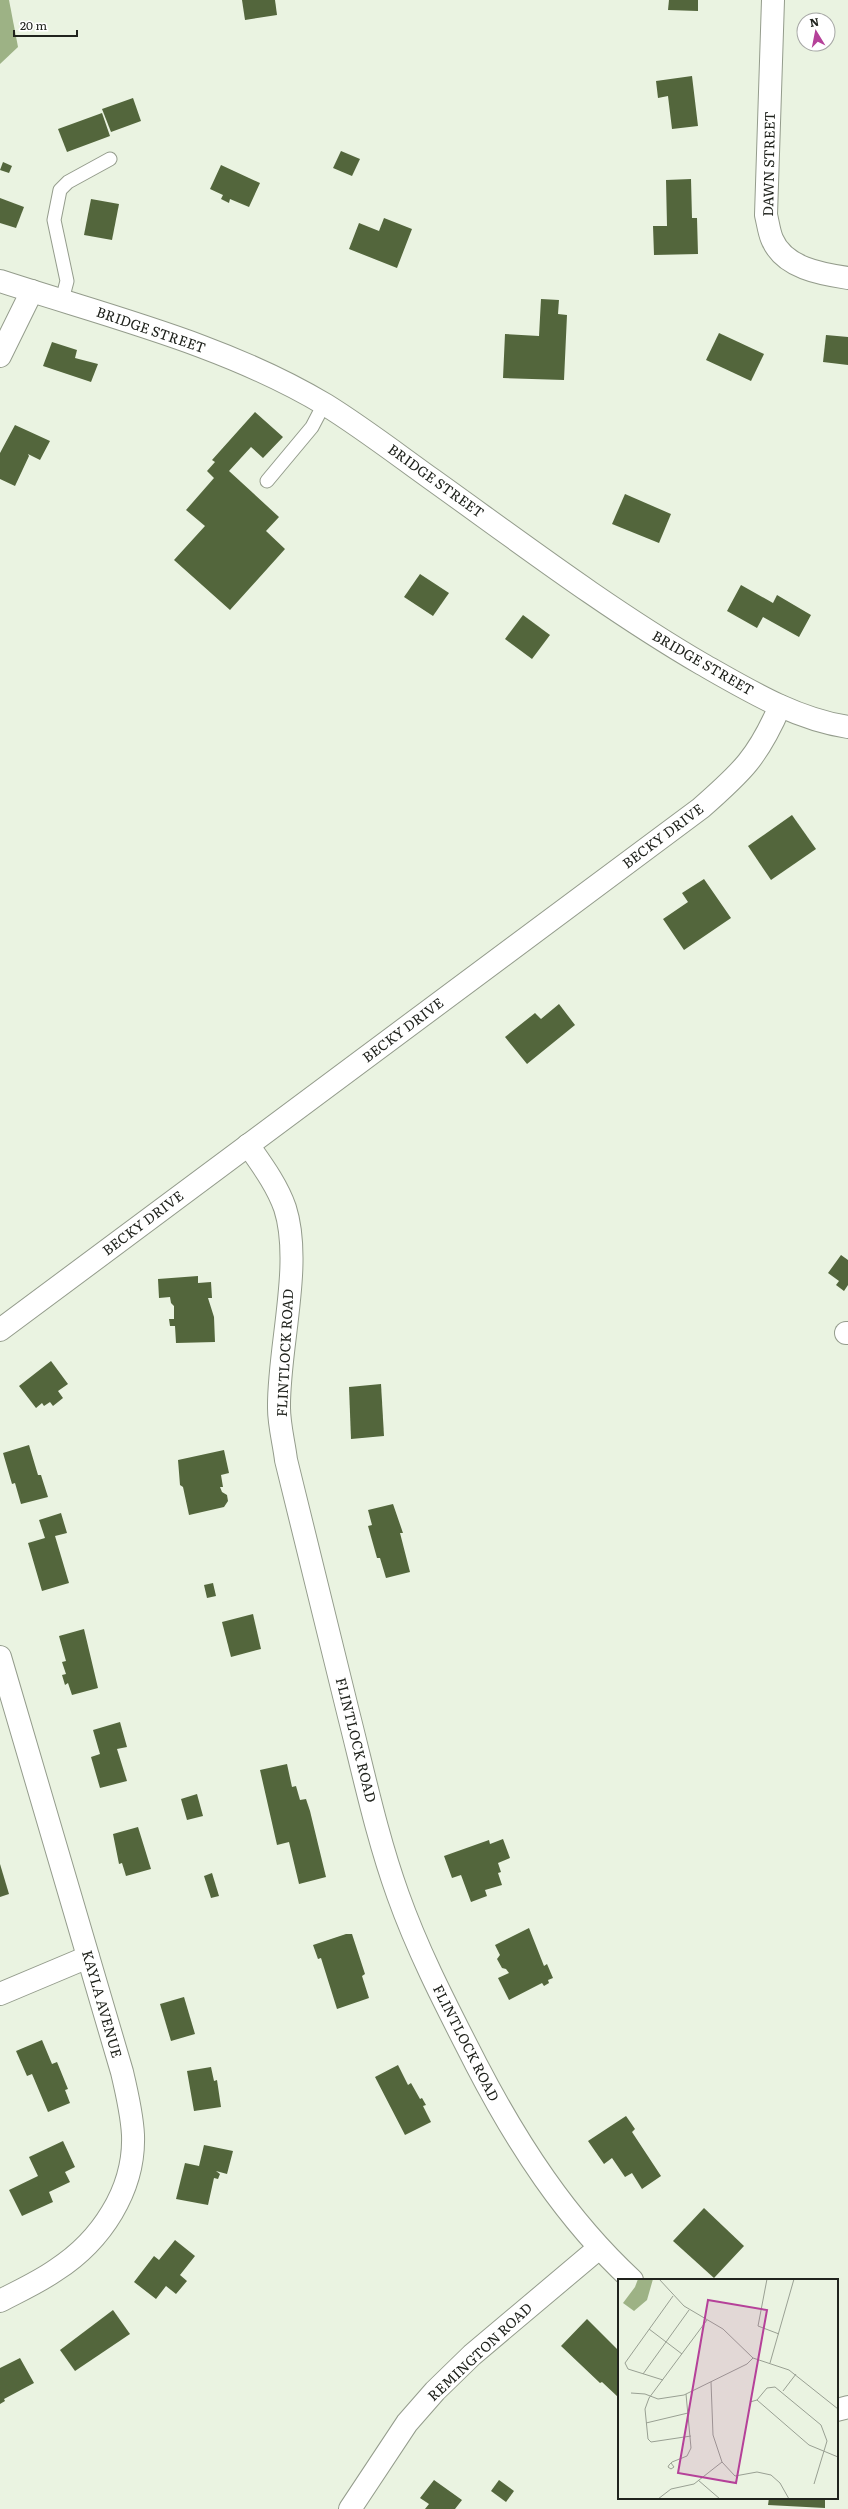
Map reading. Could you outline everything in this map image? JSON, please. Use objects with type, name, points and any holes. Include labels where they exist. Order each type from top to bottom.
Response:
[{"type":"street","name":"DAWN STREET","points":[[773,0],[766,215],[772,240],[788,259],[810,270],[848,278]]},
{"type":"street","name":"BRIDGE STREET","points":[[0,281],[62,300],[206,349],[256,368],[324,404],[356,424],[644,629],[735,683],[780,706],[816,720],[848,727]]},
{"type":"street","points":[[0,356],[32,291]]},
{"type":"street","name":"BECKY DRIVE","points":[[0,1330],[701,808],[739,775],[755,756],[768,735],[780,706]]},
{"type":"street","name":"FLINTLOCK ROAD","points":[[248,1145],[276,1186],[285,1209],[289,1232],[289,1305],[279,1409],[286,1460],[360,1758],[398,1894],[416,1941],[439,1992],[501,2112],[532,2161],[599,2248],[631,2279]]},
{"type":"street","name":"KAYLA AVENUE","points":[[0,1657],[131,2110],[133,2136],[129,2170],[116,2205],[88,2243],[56,2271],[0,2300]]},
{"type":"street","points":[[0,1994],[88,1957]]},
{"type":"street","name":"REMINGTON ROAD","points":[[350,2509],[407,2424],[434,2391],[478,2350],[599,2248]]},
{"type":"street","points":[[838,2410],[848,2407]]},
{"type":"lane","points":[[62,300],[67,281],[54,220],[60,190],[68,182],[110,159]]},
{"type":"lane","points":[[268,481],[312,427],[324,404]]},
{"type":"shaded area","points":[[0,0],[9,0],[18,47],[0,64]]},
{"type":"building","points":[[242,0],[275,0],[277,15],[245,20]]},
{"type":"building","points":[[669,0],[698,0],[698,11],[668,10]]},
{"type":"building","points":[[692,76],[698,126],[672,129],[668,96],[658,98],[656,81]]},
{"type":"building","points":[[133,98],[141,121],[111,132],[102,109]]},
{"type":"building","points":[[102,113],[110,136],[67,152],[58,129]]},
{"type":"building","points":[[341,151],[360,159],[352,176],[333,168]]},
{"type":"building","points":[[3,162],[12,166],[9,173],[0,170]]},
{"type":"building","points":[[221,165],[260,183],[249,207],[230,199],[229,203],[221,199],[223,195],[210,189]]},
{"type":"building","points":[[691,179],[692,218],[697,218],[698,254],[654,255],[653,226],[667,226],[666,180]]},
{"type":"building","points":[[0,198],[24,207],[16,228],[0,223]]},
{"type":"building","points":[[91,199],[119,204],[112,240],[84,235]]},
{"type":"building","points":[[384,218],[412,229],[397,268],[349,249],[359,223],[379,231]]},
{"type":"building","points":[[541,299],[559,300],[558,314],[567,315],[564,380],[503,378],[505,334],[539,336]]},
{"type":"building","points":[[719,333],[764,354],[751,381],[706,360]]},
{"type":"building","points":[[826,335],[848,337],[848,365],[823,362]]},
{"type":"building","points":[[52,342],[77,350],[75,358],[98,364],[91,382],[43,366]]},
{"type":"building","points":[[255,412],[283,437],[263,458],[251,447],[229,471],[279,517],[266,531],[285,549],[230,610],[174,560],[205,526],[186,510],[214,478],[207,471],[215,462],[212,460]]},
{"type":"building","points":[[15,425],[50,441],[40,460],[28,454],[29,456],[15,486],[0,479],[0,453]]},
{"type":"building","points":[[625,494],[671,514],[659,543],[612,524]]},
{"type":"building","points":[[420,574],[449,593],[433,616],[404,597]]},
{"type":"building","points":[[741,585],[773,603],[777,595],[811,615],[799,637],[763,617],[757,628],[727,611]]},
{"type":"building","points":[[523,615],[550,635],[532,659],[505,639]]},
{"type":"building","points":[[792,815],[816,849],[771,880],[748,846]]},
{"type":"building","points":[[704,879],[731,918],[684,950],[663,919],[688,902],[682,893]]},
{"type":"building","points":[[559,1004],[575,1025],[527,1064],[505,1037],[535,1013],[541,1019]]},
{"type":"building","points":[[841,1255],[848,1260],[848,1285],[844,1291],[836,1285],[839,1281],[828,1273]]},
{"type":"building","points":[[198,1276],[198,1283],[211,1282],[212,1298],[208,1298],[214,1317],[215,1342],[176,1343],[175,1326],[170,1326],[169,1319],[174,1319],[174,1306],[171,1303],[170,1297],[159,1298],[158,1279]]},
{"type":"building","points":[[51,1361],[68,1384],[58,1391],[63,1398],[53,1406],[50,1402],[44,1406],[42,1403],[36,1408],[19,1386]]},
{"type":"building","points":[[381,1384],[384,1436],[351,1439],[349,1387]]},
{"type":"building","points":[[29,1445],[38,1475],[41,1475],[48,1497],[21,1504],[15,1483],[12,1484],[3,1453]]},
{"type":"building","points":[[224,1450],[229,1473],[221,1475],[223,1487],[220,1487],[222,1492],[227,1495],[228,1501],[224,1507],[189,1515],[183,1487],[180,1485],[178,1460]]},
{"type":"building","points":[[393,1504],[403,1533],[400,1533],[410,1572],[386,1578],[380,1558],[377,1558],[368,1526],[372,1525],[368,1510]]},
{"type":"building","points":[[61,1513],[67,1533],[55,1536],[69,1583],[42,1591],[28,1543],[45,1538],[39,1520]]},
{"type":"building","points":[[213,1583],[216,1596],[207,1598],[204,1585]]},
{"type":"building","points":[[253,1614],[261,1649],[231,1657],[222,1622]]},
{"type":"building","points":[[84,1629],[98,1688],[72,1695],[68,1683],[65,1685],[62,1675],[66,1674],[62,1662],[66,1661],[59,1636]]},
{"type":"building","points":[[120,1722],[127,1747],[117,1749],[127,1781],[100,1788],[91,1757],[100,1754],[93,1730]]},
{"type":"building","points":[[287,1764],[292,1787],[296,1786],[300,1800],[306,1799],[326,1877],[299,1884],[289,1842],[277,1845],[260,1770]]},
{"type":"building","points":[[197,1794],[203,1816],[187,1820],[181,1799]]},
{"type":"building","points":[[138,1827],[151,1869],[126,1876],[122,1863],[119,1864],[113,1834]]},
{"type":"building","points":[[503,1839],[510,1858],[498,1863],[501,1872],[498,1873],[502,1885],[485,1890],[487,1896],[471,1902],[461,1875],[452,1878],[444,1856],[489,1840],[490,1844]]},
{"type":"building","points":[[0,1864],[9,1894],[0,1897]]},
{"type":"building","points":[[212,1873],[219,1896],[211,1898],[204,1876]]},
{"type":"building","points":[[529,1928],[544,1966],[547,1964],[553,1978],[548,1980],[549,1983],[544,1986],[542,1983],[509,2000],[498,1978],[509,1973],[506,1969],[502,1968],[497,1959],[500,1955],[495,1945]]},
{"type":"building","points":[[346,1934],[352,1934],[365,1974],[362,1976],[369,1998],[337,2009],[321,1958],[318,1959],[313,1945]]},
{"type":"building","points":[[184,1997],[195,2034],[171,2041],[160,2004]]},
{"type":"building","points":[[42,2040],[52,2064],[57,2062],[68,2089],[65,2090],[70,2103],[48,2112],[32,2074],[27,2076],[16,2051]]},
{"type":"building","points":[[398,2065],[408,2085],[411,2083],[420,2099],[422,2098],[426,2105],[423,2106],[431,2122],[405,2135],[375,2077]]},
{"type":"building","points":[[211,2067],[214,2081],[217,2080],[221,2107],[194,2111],[187,2071]]},
{"type":"building","points":[[626,2116],[635,2129],[632,2132],[661,2176],[642,2189],[632,2173],[625,2177],[612,2158],[604,2164],[588,2141]]},
{"type":"building","points":[[63,2141],[75,2167],[65,2172],[70,2182],[49,2192],[53,2202],[22,2216],[9,2190],[38,2176],[29,2157]]},
{"type":"building","points":[[204,2145],[233,2151],[227,2174],[216,2171],[220,2174],[218,2179],[214,2178],[208,2205],[176,2199],[185,2163],[199,2166]]},
{"type":"building","points":[[704,2208],[744,2246],[714,2278],[673,2241]]},
{"type":"building","points":[[175,2240],[195,2256],[180,2275],[187,2281],[176,2294],[166,2286],[156,2299],[134,2282],[154,2256],[159,2260]]},
{"type":"building","points":[[113,2310],[130,2334],[75,2371],[60,2350]]},
{"type":"building","points":[[587,2319],[618,2350],[618,2397],[602,2382],[600,2383],[561,2346]]},
{"type":"building","points":[[20,2358],[34,2383],[4,2399],[5,2401],[0,2404],[0,2368]]},
{"type":"building","points":[[434,2480],[462,2500],[455,2509],[425,2509],[429,2504],[420,2498]]},
{"type":"building","points":[[499,2480],[514,2491],[506,2502],[491,2491]]},
{"type":"building","points":[[769,2499],[825,2499],[825,2508],[768,2505]]}]
